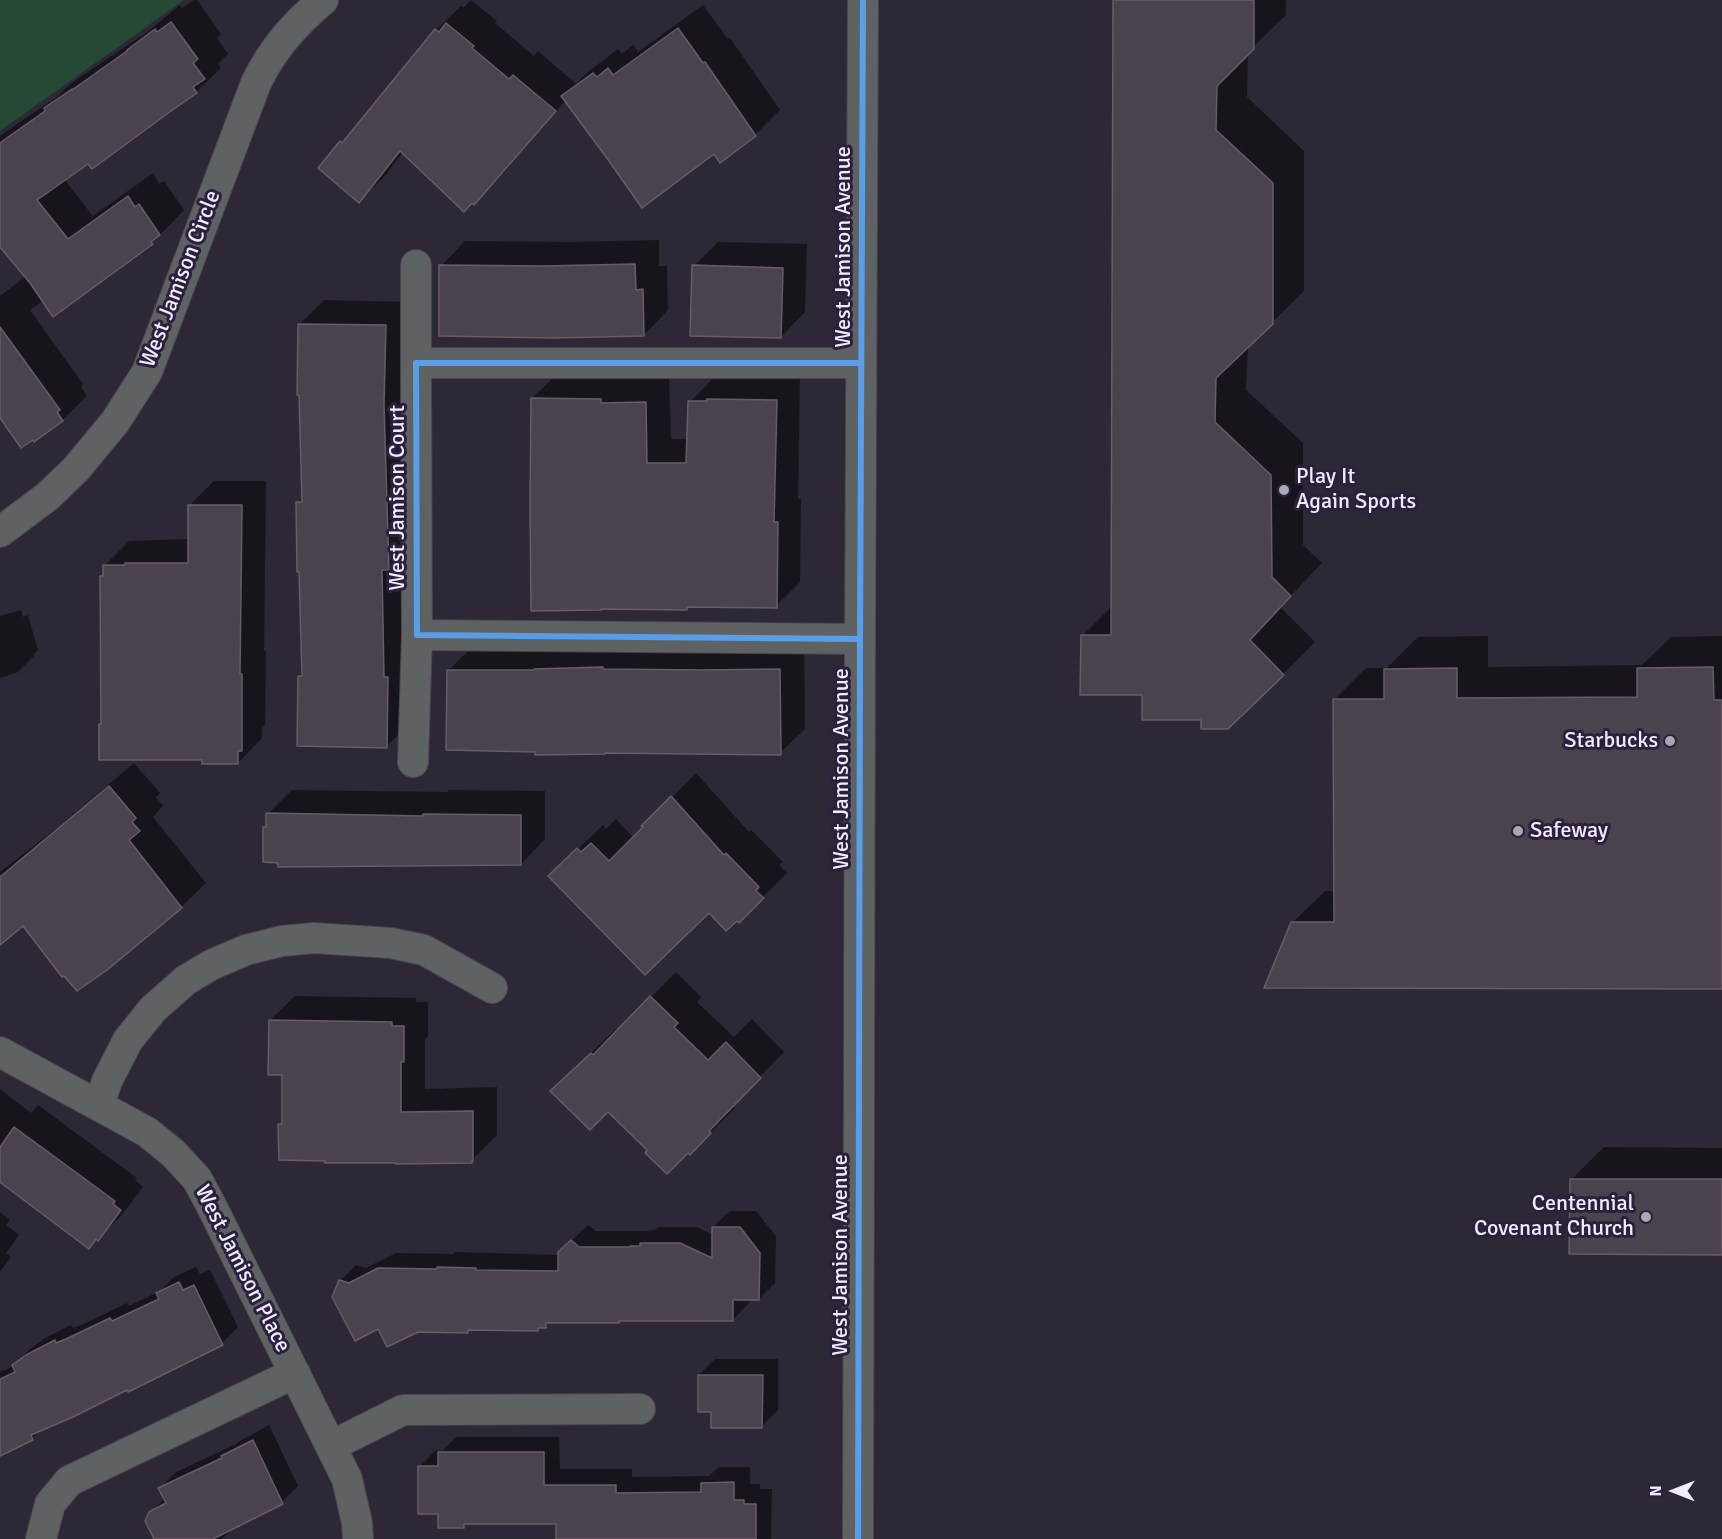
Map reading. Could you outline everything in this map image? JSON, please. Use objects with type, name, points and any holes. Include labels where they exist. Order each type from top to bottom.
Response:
[{"type":"street","name":"West Jamison Circle","points":[[0,532],[48,496],[76,469],[115,422],[147,372],[256,83],[266,63],[297,23],[323,0]]},
{"type":"street","name":"West Jamison Avenue","points":[[858,1539],[863,0]]},
{"type":"street","name":"West Jamison Court","points":[[414,762],[417,635],[416,265]]},
{"type":"street","points":[[416,363],[861,363]]},
{"type":"street","points":[[417,635],[860,639]]},
{"type":"street","points":[[99,1105],[107,1081],[128,1040],[153,1009],[186,980],[211,965],[246,950],[282,941],[314,938],[391,943],[424,950],[492,988]]},
{"type":"street","name":"West Jamison Place","points":[[0,1052],[147,1132],[173,1153],[197,1179],[347,1479],[358,1539]]},
{"type":"street","name":"West Jamison Place","points":[[41,1539],[50,1504],[69,1480],[295,1373]]},
{"type":"street","points":[[331,1446],[403,1410],[640,1409]]},
{"type":"green space","points":[[0,0],[184,0],[0,131]]},
{"type":"building","points":[[1113,0],[1254,0],[1254,49],[1217,86],[1216,130],[1273,183],[1273,324],[1216,378],[1215,422],[1271,475],[1272,577],[1291,596],[1250,640],[1284,675],[1228,729],[1201,729],[1201,720],[1142,720],[1142,695],[1080,695],[1081,635],[1111,635]]},
{"type":"building","points":[[171,22],[198,59],[193,63],[205,79],[193,87],[197,93],[92,169],[88,164],[37,200],[68,239],[128,196],[135,207],[139,204],[160,235],[151,242],[153,244],[53,317],[30,283],[0,247],[0,143],[45,111],[44,108],[155,29],[157,32]]},
{"type":"building","points":[[446,23],[509,79],[513,75],[556,111],[474,205],[472,203],[464,212],[400,151],[359,203],[318,168],[340,141],[342,143],[435,29],[439,32]]},
{"type":"building","points":[[678,28],[703,63],[705,62],[756,136],[720,163],[714,154],[642,208],[561,96],[593,73],[597,77],[608,68],[613,75]]},
{"type":"building","points":[[635,264],[636,290],[643,289],[644,336],[553,338],[439,336],[439,265]]},
{"type":"building","points":[[692,265],[783,268],[781,338],[690,336]]},
{"type":"building","points":[[298,324],[386,325],[384,405],[389,570],[382,570],[384,677],[388,677],[387,748],[297,746],[298,676],[302,676],[296,502],[302,502],[299,395],[297,395]]},
{"type":"building","points":[[0,327],[60,410],[57,412],[63,421],[34,442],[33,440],[21,448],[0,418]]},
{"type":"building","points":[[531,398],[601,399],[601,403],[646,402],[647,463],[686,463],[688,401],[777,400],[774,522],[778,522],[777,608],[687,607],[687,610],[531,611]]},
{"type":"building","points":[[188,505],[242,505],[240,674],[242,674],[242,751],[238,751],[238,764],[202,764],[202,760],[99,760],[99,724],[101,724],[100,576],[103,576],[103,565],[188,563]]},
{"type":"building","points":[[603,667],[603,669],[780,669],[781,755],[605,753],[535,755],[535,752],[446,750],[447,670]]},
{"type":"building","points":[[1713,667],[1714,700],[1722,700],[1722,989],[1264,988],[1291,922],[1334,922],[1333,699],[1384,699],[1384,669],[1457,668],[1457,698],[1637,697],[1637,668]]},
{"type":"building","points":[[109,786],[136,818],[132,822],[140,831],[129,840],[182,908],[107,970],[77,991],[64,976],[62,977],[23,926],[0,945],[0,877]]},
{"type":"building","points":[[671,796],[724,855],[726,853],[759,887],[756,891],[764,898],[739,923],[737,921],[726,931],[709,913],[645,975],[548,876],[577,848],[581,852],[591,843],[609,861]]},
{"type":"building","points":[[266,813],[521,815],[521,865],[278,867],[278,863],[263,862],[263,827],[266,827]]},
{"type":"building","points":[[650,996],[678,1023],[674,1027],[708,1060],[726,1042],[761,1078],[709,1131],[711,1133],[690,1155],[688,1153],[667,1174],[645,1153],[647,1150],[608,1112],[590,1130],[550,1091],[591,1053],[593,1055]]},
{"type":"building","points":[[269,1020],[392,1022],[392,1026],[404,1026],[401,1112],[473,1111],[472,1163],[325,1163],[325,1161],[279,1160],[278,1124],[282,1124],[282,1075],[268,1075]]},
{"type":"building","points":[[14,1127],[115,1201],[113,1204],[121,1210],[98,1241],[96,1239],[89,1249],[0,1182],[0,1147]]},
{"type":"building","name":"Centennial Covenant Church","points":[[1570,1179],[1722,1179],[1722,1255],[1569,1254]]},
{"type":"building","points":[[712,1227],[740,1227],[760,1253],[759,1300],[733,1300],[733,1321],[546,1323],[546,1328],[538,1328],[538,1331],[418,1332],[387,1347],[378,1329],[355,1341],[332,1297],[339,1280],[349,1283],[378,1268],[437,1269],[437,1267],[558,1271],[558,1252],[571,1240],[579,1247],[630,1247],[640,1246],[640,1243],[680,1243],[712,1258]]},
{"type":"building","points":[[179,1282],[183,1290],[194,1285],[223,1345],[128,1392],[127,1390],[31,1435],[33,1440],[0,1456],[0,1379],[15,1372],[12,1365],[55,1340],[56,1343],[110,1318],[112,1321],[159,1299],[156,1293]]},
{"type":"building","points":[[698,1375],[763,1375],[762,1428],[711,1428],[711,1412],[698,1412]]},
{"type":"building","points":[[253,1440],[283,1504],[213,1539],[154,1539],[145,1521],[149,1512],[166,1503],[158,1488],[222,1458],[221,1456]]},
{"type":"building","points":[[438,1452],[544,1452],[544,1485],[616,1485],[616,1493],[701,1492],[701,1483],[734,1482],[734,1500],[744,1500],[744,1504],[756,1504],[756,1539],[556,1539],[556,1524],[464,1524],[464,1528],[438,1528],[438,1514],[418,1514],[418,1466],[438,1466]]},
{"type":"cycle path","points":[[858,1539],[863,0]]},
{"type":"cycle path","points":[[860,639],[417,635],[416,363],[861,363]]},
{"type":"place","name":"Play It Again Sports","points":[[1284,490]]},
{"type":"place","name":"Starbucks","points":[[1670,741]]},
{"type":"place","name":"Safeway","points":[[1518,831]]},
{"type":"place","name":"Centennial Covenant Church","points":[[1646,1217]]}]
